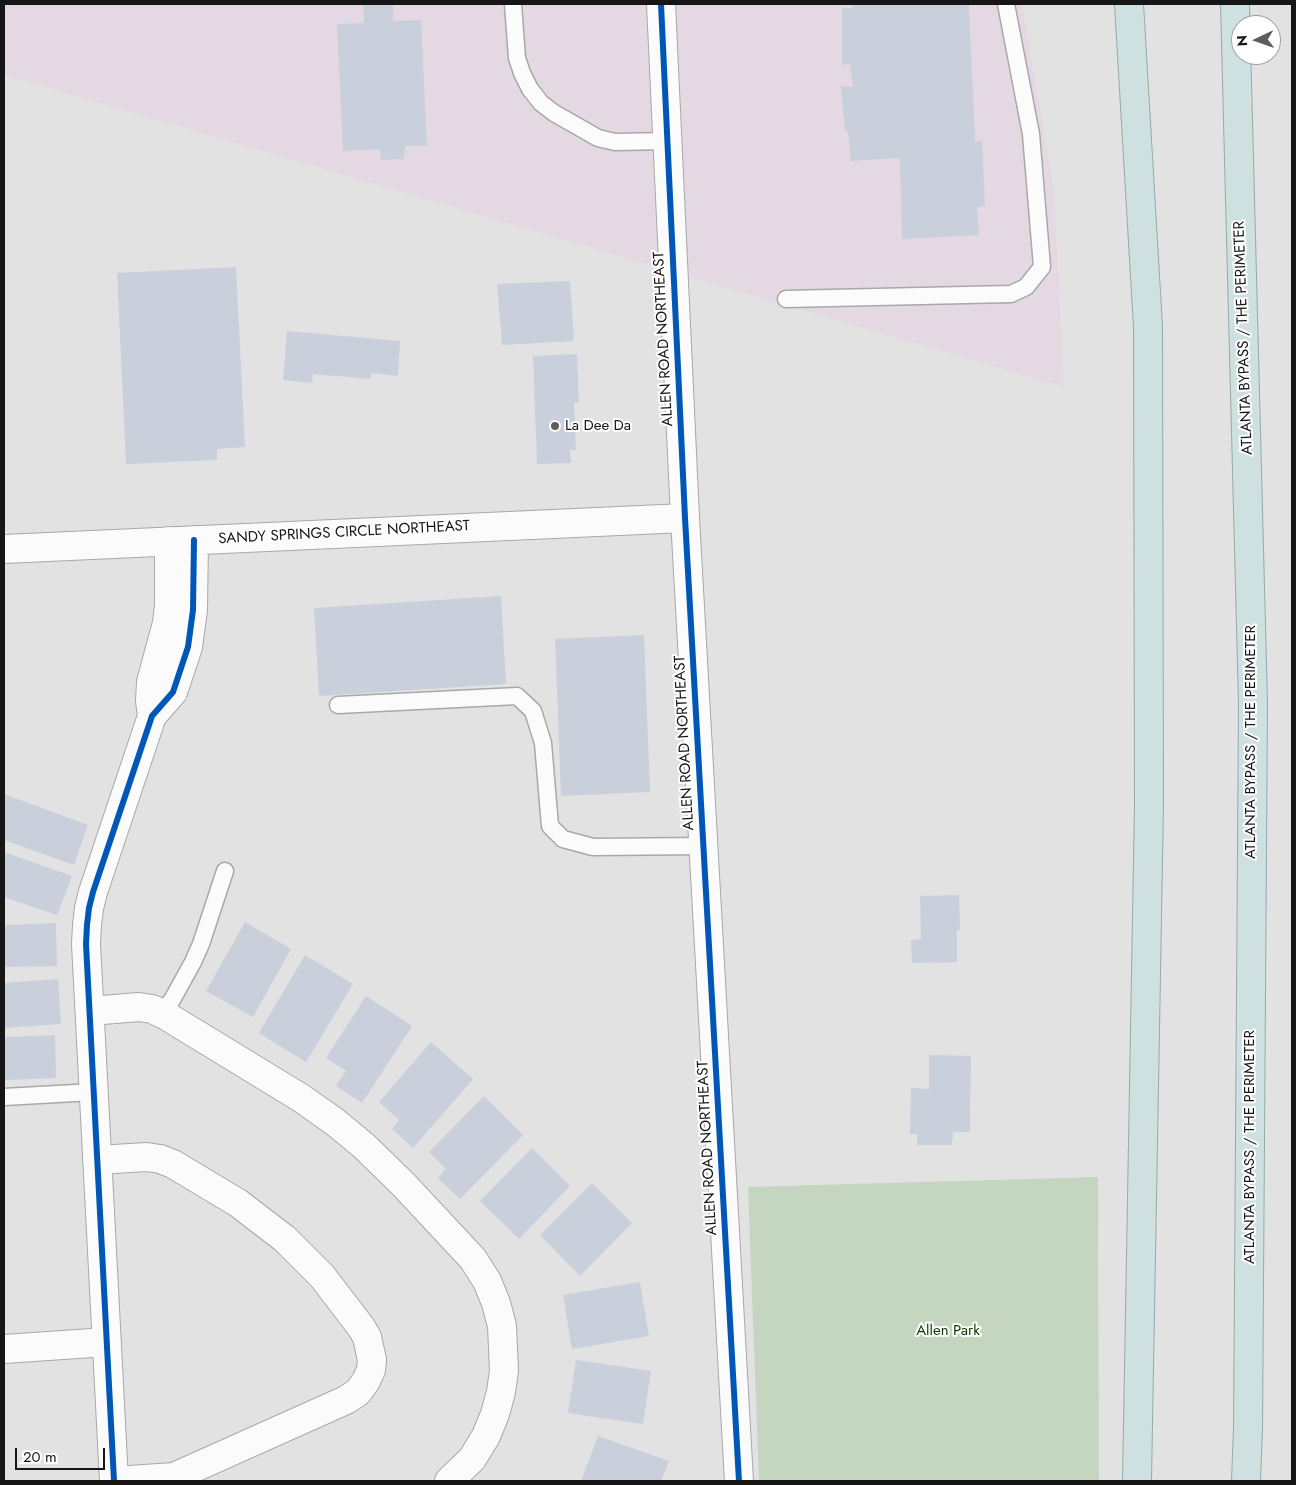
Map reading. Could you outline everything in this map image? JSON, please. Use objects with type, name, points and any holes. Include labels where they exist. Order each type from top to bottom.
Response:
[{"type":"highway","points":[[1129,4],[1148,327],[1148,804],[1137,1481]]},
{"type":"highway","name":"ATLANTA BYPASS / THE PERIMETER","points":[[1236,4],[1253,704],[1248,1428],[1246,1481]]},
{"type":"street","name":"ALLEN ROAD NORTHEAST","points":[[661,4],[685,518],[739,1481]]},
{"type":"street","name":"SANDY SPRINGS CIRCLE NORTHEAST","points":[[4,549],[685,518]]},
{"type":"street","points":[[97,1160],[147,1158],[160,1159],[173,1164],[238,1203],[285,1239],[322,1276],[367,1337],[372,1370],[358,1392],[346,1400],[174,1477],[115,1481],[97,1160],[86,944],[89,908],[152,716],[150,701],[151,682],[167,623],[181,541]]},
{"type":"street","points":[[152,716],[173,692],[188,647],[193,610],[181,541]]},
{"type":"street","points":[[90,1011],[138,1007],[152,1009],[301,1098],[335,1122],[364,1146],[403,1184],[473,1259],[487,1281],[496,1303],[502,1326],[504,1371],[495,1414],[486,1436],[472,1459],[449,1481]]},
{"type":"street","points":[[4,1349],[107,1342]]},
{"type":"lane","points":[[513,4],[517,58],[522,73],[530,89],[554,113],[598,138],[615,142],[668,141]]},
{"type":"lane","points":[[786,299],[1011,294],[1026,287],[1042,267],[1031,134],[1006,4]]},
{"type":"lane","points":[[157,659],[182,668]]},
{"type":"lane","points":[[338,705],[517,696],[533,710],[543,742],[550,826],[563,839],[594,846],[703,846]]},
{"type":"lane","points":[[161,1013],[172,1000],[193,962],[201,944],[225,871]]},
{"type":"lane","points":[[4,1097],[94,1092]]},
{"type":"shaded area","points":[[4,4],[1022,4],[1054,190],[1064,387],[4,75]]},
{"type":"green space","name":"Allen Park","points":[[1098,1177],[1099,1481],[759,1481],[748,1187]]},
{"type":"building","points":[[363,4],[393,4],[393,21],[421,20],[427,146],[405,146],[404,159],[381,160],[380,149],[343,151],[337,24],[364,23]]},
{"type":"building","points":[[852,4],[969,4],[975,142],[982,140],[985,206],[977,207],[979,235],[902,239],[900,158],[851,161],[848,132],[845,131],[841,86],[853,87],[850,64],[842,65],[842,8],[852,8]]},
{"type":"building","points":[[236,267],[245,447],[217,449],[217,460],[126,464],[117,273]]},
{"type":"building","points":[[570,281],[574,341],[502,345],[497,284]]},
{"type":"building","points":[[287,331],[400,341],[398,376],[371,373],[371,379],[313,374],[312,383],[283,380]]},
{"type":"building","name":"La Dee Da","points":[[577,354],[579,402],[574,403],[576,450],[570,450],[571,463],[537,464],[533,356]]},
{"type":"building","points":[[501,596],[506,684],[319,696],[314,608]]},
{"type":"building","points":[[644,635],[650,792],[561,796],[555,639]]},
{"type":"building","points":[[4,794],[88,825],[74,865],[4,840]]},
{"type":"building","points":[[4,852],[72,876],[57,915],[4,897]]},
{"type":"building","points":[[959,895],[960,930],[957,930],[957,962],[912,963],[911,940],[921,939],[920,896]]},
{"type":"building","points":[[245,922],[291,949],[253,1017],[206,991]]},
{"type":"building","points":[[56,923],[57,966],[4,967],[4,925]]},
{"type":"building","points":[[305,955],[353,984],[306,1062],[259,1033]]},
{"type":"building","points":[[58,979],[61,1024],[4,1028],[4,983]]},
{"type":"building","points":[[366,996],[412,1026],[362,1103],[336,1086],[346,1071],[326,1058]]},
{"type":"building","points":[[55,1035],[56,1078],[4,1080],[4,1037]]},
{"type":"building","points":[[431,1042],[473,1079],[413,1148],[392,1129],[399,1120],[379,1102]]},
{"type":"building","points":[[929,1055],[971,1056],[970,1132],[953,1132],[952,1145],[917,1145],[917,1134],[910,1134],[911,1088],[929,1089]]},
{"type":"building","points":[[484,1096],[523,1135],[460,1199],[438,1178],[446,1169],[429,1152]]},
{"type":"building","points":[[532,1148],[570,1186],[519,1239],[480,1201]]},
{"type":"building","points":[[592,1183],[632,1223],[580,1276],[540,1235]]},
{"type":"building","points":[[640,1282],[649,1336],[572,1349],[563,1295]]},
{"type":"building","points":[[576,1360],[651,1371],[643,1424],[568,1413]]},
{"type":"building","points":[[598,1436],[669,1461],[661,1481],[581,1481]]},
{"type":"cycle path","points":[[661,4],[685,518],[739,1481]]},
{"type":"cycle path","points":[[114,1481],[86,944],[87,925],[93,892],[152,716],[173,692],[188,647],[193,610],[194,540]]},
{"type":"place","name":"La Dee Da","points":[[555,426]]}]
